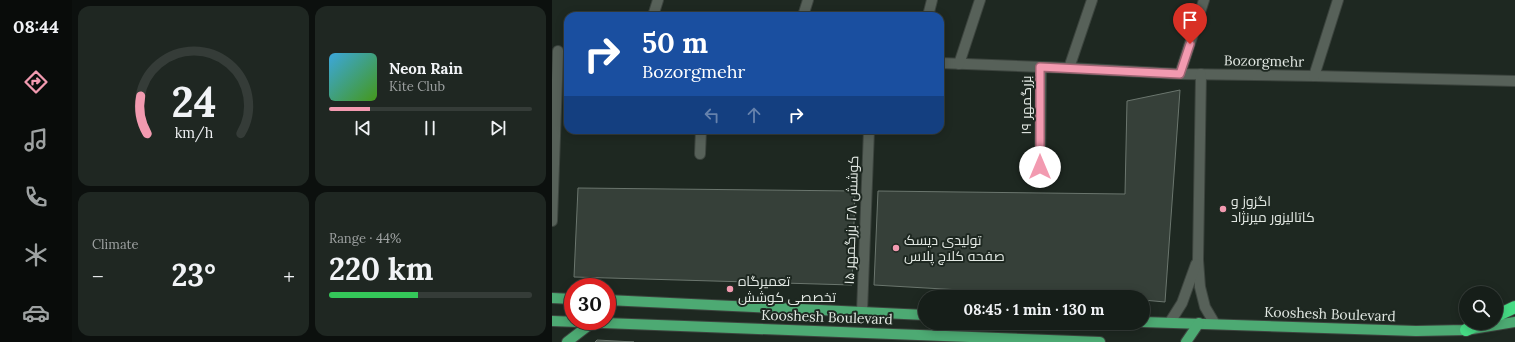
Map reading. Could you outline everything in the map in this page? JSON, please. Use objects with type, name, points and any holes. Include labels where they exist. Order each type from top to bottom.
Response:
[{"type":"highway","points":[[1503,313],[1515,307]]},
{"type":"main road","points":[[552,298],[564,299]]},
{"type":"main road","name":"Kooshesh Boulevard","points":[[616,300],[918,315]]},
{"type":"main road","name":"Kooshesh Boulevard","points":[[552,321],[564,321]]},
{"type":"main road","name":"Kooshesh Boulevard","points":[[1150,322],[1416,331],[1466,330]]},
{"type":"main road","name":"Kooshesh Boulevard","points":[[1503,324],[1515,322]]},
{"type":"main road","name":"Kooshesh Boulevard","points":[[616,323],[1100,342]]},
{"type":"main road","points":[[1186,342],[1199,323]]},
{"type":"main road","points":[[567,342],[583,330]]},
{"type":"street","points":[[654,12],[658,0]]},
{"type":"street","points":[[804,12],[808,0]]},
{"type":"street","points":[[929,12],[932,0]]},
{"type":"street","points":[[959,64],[980,0]]},
{"type":"street","points":[[1069,68],[1092,0]]},
{"type":"street","points":[[1180,74],[1204,0]]},
{"type":"street","points":[[1314,76],[1338,0]]},
{"type":"street","points":[[552,221],[559,51]]},
{"type":"street","name":"Bozorgmehr","points":[[944,64],[1069,68],[1180,74],[1515,81]]},
{"type":"street","name":"بزرگمهر ۱۹","points":[[1040,67],[1040,167]]},
{"type":"street","points":[[1201,74],[1198,260],[1200,287],[1205,307],[1215,324]]},
{"type":"street","points":[[700,154],[701,134]]},
{"type":"street","name":"کوشش ۲۸ بزرگمهر ۱۵","points":[[862,312],[869,134]]},
{"type":"street","points":[[1170,322],[1182,303],[1198,260]]},
{"type":"building","points":[[1180,90],[1165,302],[1150,301],[1150,290],[961,290],[874,285],[878,191],[1125,194],[1127,101]]},
{"type":"building","points":[[578,188],[855,191],[852,285],[574,277]]},
{"type":"building","points":[[597,340],[634,342],[595,342]]},
{"type":"place","name":"اگزوز و کاتالیزور میرنژاد","points":[[1223,209]]},
{"type":"place","name":"تولیدی دیسک صفحه کلاچ پلاس","points":[[896,248]]},
{"type":"place","name":"تعمیرگاه تخصصی کوشش","points":[[730,289]]},
{"type":"route","points":[[1040,167],[1040,67],[1180,74],[1190,44]]}]
